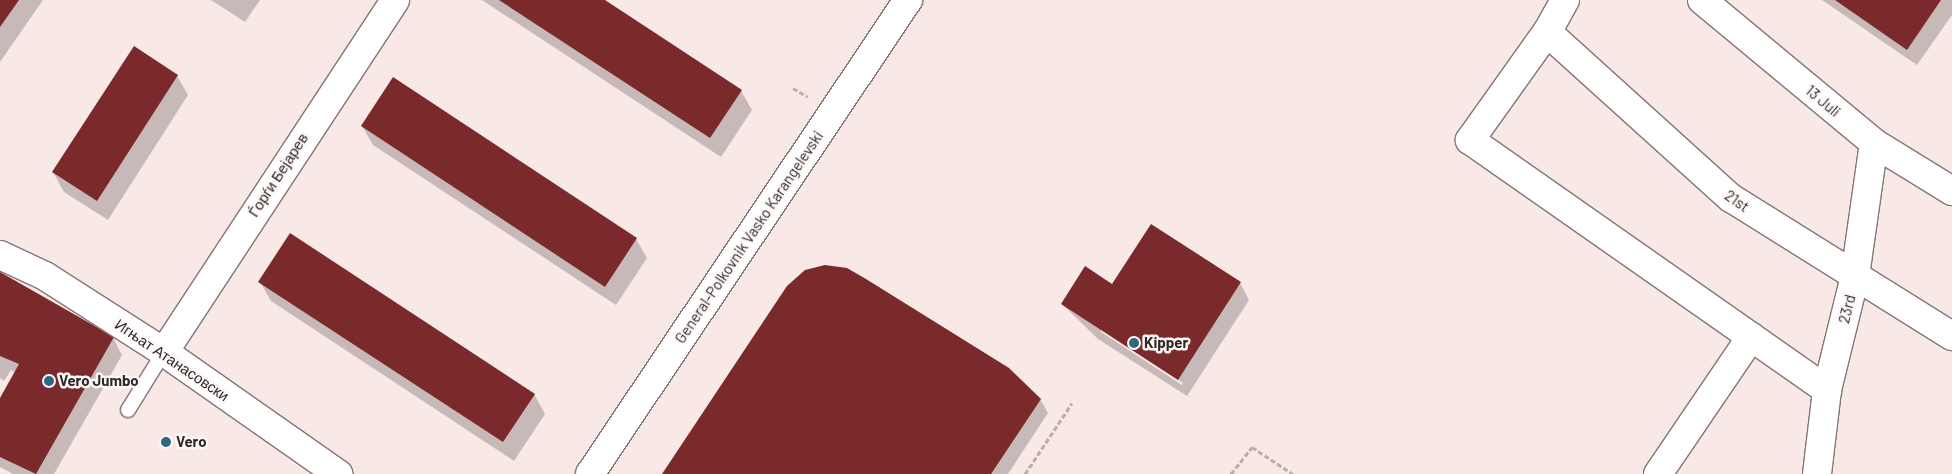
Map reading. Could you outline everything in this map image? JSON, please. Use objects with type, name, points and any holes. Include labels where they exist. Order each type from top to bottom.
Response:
[{"type":"street","name":"Ѓорѓи Бејарев","points":[[164,352],[395,0]]},
{"type":"street","name":"General-Polkovnik Vasko Karangelevski","points":[[590,474],[908,0]]},
{"type":"street","points":[[1565,0],[1547,32],[1470,140],[1827,390]]},
{"type":"street","name":"13 Juli","points":[[1702,0],[1874,143],[1952,191]]},
{"type":"street","name":"21st","points":[[1547,32],[1730,198],[1952,336]]},
{"type":"street","name":"23rd","points":[[1816,474],[1827,390],[1855,276],[1874,143]]},
{"type":"street","name":"Игњат Атанасовски","points":[[0,255],[45,276],[164,352],[338,474]]},
{"type":"street","points":[[1658,474],[1750,337]]},
{"type":"lane","points":[[128,410],[164,352]]},
{"type":"path","points":[[1025,474],[1072,403]]},
{"type":"path","points":[[1231,474],[1252,447],[1293,474]]},
{"type":"building","points":[[0,0],[19,0],[0,27]]},
{"type":"building","points":[[499,0],[605,0],[742,90],[710,138]]},
{"type":"building","points":[[1835,0],[1941,0],[1907,50]]},
{"type":"building","points":[[134,46],[178,75],[97,201],[52,172]]},
{"type":"building","points":[[393,77],[637,238],[605,287],[361,126]]},
{"type":"building","points":[[1151,224],[1241,282],[1178,380],[1061,304],[1085,266],[1112,284]]},
{"type":"building","points":[[290,233],[535,394],[503,442],[258,282]]},
{"type":"building","points":[[825,265],[847,268],[866,279],[1009,368],[1041,399],[991,474],[662,474],[787,286],[805,270]]},
{"type":"building","name":"Vero Jumbo","points":[[0,272],[114,337],[36,474],[0,457],[0,398],[19,364],[0,356]]},
{"type":"place","name":"Kipper","points":[[1134,343]]},
{"type":"place","name":"Vero Jumbo","points":[[49,381]]},
{"type":"place","name":"Vero","points":[[166,442]]}]
